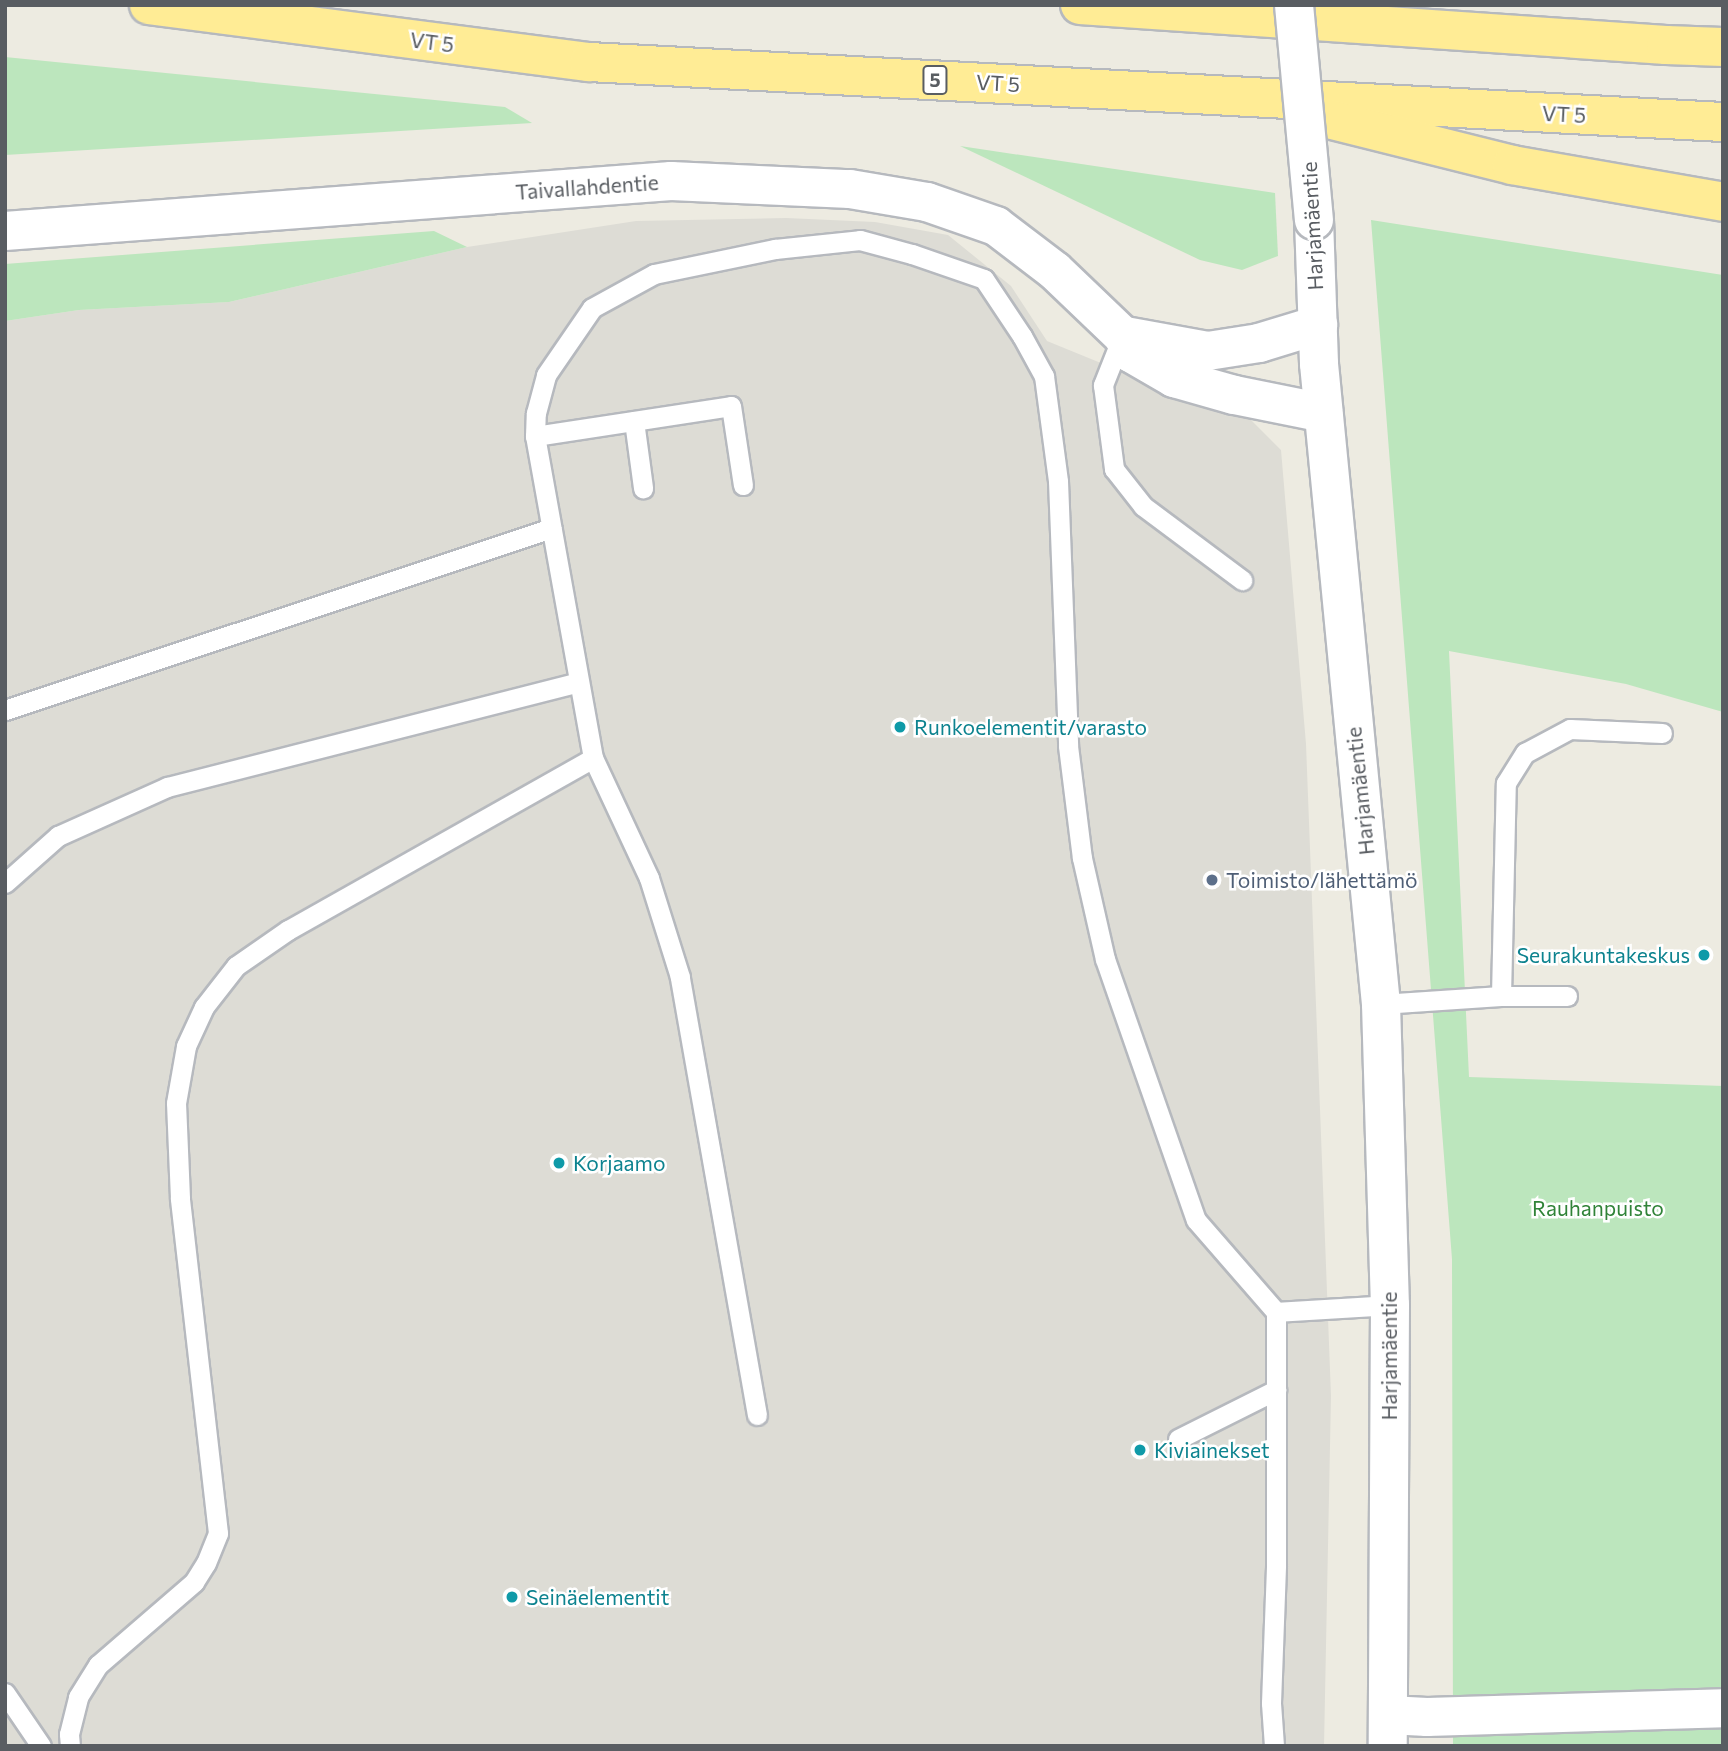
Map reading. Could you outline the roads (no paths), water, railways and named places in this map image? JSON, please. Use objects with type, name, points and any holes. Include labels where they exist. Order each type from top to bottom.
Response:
[{"type":"highway","name":"VT 5","points":[[149,5],[589,62],[1723,122]]},
{"type":"highway","points":[[1080,5],[1723,47]]},
{"type":"highway","points":[[1666,45],[1723,38]]},
{"type":"highway","points":[[1229,95],[1513,165],[1723,202]]},
{"type":"street","name":"Harjamäentie","points":[[1294,5],[1314,220],[1323,413],[1381,1004],[1390,1305],[1388,1730]]},
{"type":"street","name":"Taivallahdentie","points":[[5,231],[671,181],[850,190],[928,202],[996,226],[1055,271],[1123,336],[1131,353],[1174,378],[1234,395],[1323,413]]},
{"type":"street","points":[[1123,336],[1208,351],[1259,343],[1318,325]]},
{"type":"street","points":[[1388,1730],[1427,1717],[1723,1708]]},
{"type":"lane","points":[[757,1415],[680,977],[649,878],[593,758],[535,436],[536,413],[546,375],[592,308],[654,274],[775,248],[860,240],[912,254],[984,279],[1022,336],[1044,376],[1067,565],[1068,746],[1082,858],[1105,959],[1196,1220],[1276,1312],[1276,1565],[1271,1703],[1274,1746]]},
{"type":"lane","points":[[1123,336],[1103,385],[1114,470],[1143,506],[1242,580]]},
{"type":"lane","points":[[535,436],[731,406],[743,485]]},
{"type":"lane","points":[[634,421],[643,488]]},
{"type":"lane","points":[[5,710],[551,528]]},
{"type":"lane","points":[[5,883],[58,836],[167,787],[579,682]]},
{"type":"lane","points":[[1501,996],[1506,783],[1525,753],[1570,729],[1662,733]]},
{"type":"lane","points":[[70,1746],[69,1734],[78,1698],[98,1665],[194,1582],[206,1563],[218,1533],[180,1198],[176,1103],[186,1046],[204,1007],[236,966],[288,930],[593,758]]},
{"type":"lane","points":[[1381,1004],[1501,996],[1567,996]]},
{"type":"lane","points":[[1276,1312],[1390,1305]]},
{"type":"lane","points":[[1178,1439],[1276,1390]]},
{"type":"lane","points":[[5,1693],[41,1746]]},
{"type":"place","name":"Runkoelementit/varasto","points":[[900,727]]},
{"type":"place","name":"Toimisto/lähettämö","points":[[1212,880]]},
{"type":"place","name":"Seurakuntakeskus","points":[[1704,955]]},
{"type":"place","name":"Korjaamo","points":[[559,1163]]},
{"type":"place","name":"Kiviainekset","points":[[1140,1450]]},
{"type":"place","name":"Seinäelementit","points":[[512,1597]]},
{"type":"park label","name":"Rauhanpuisto","points":[[1598,1208]]}]
